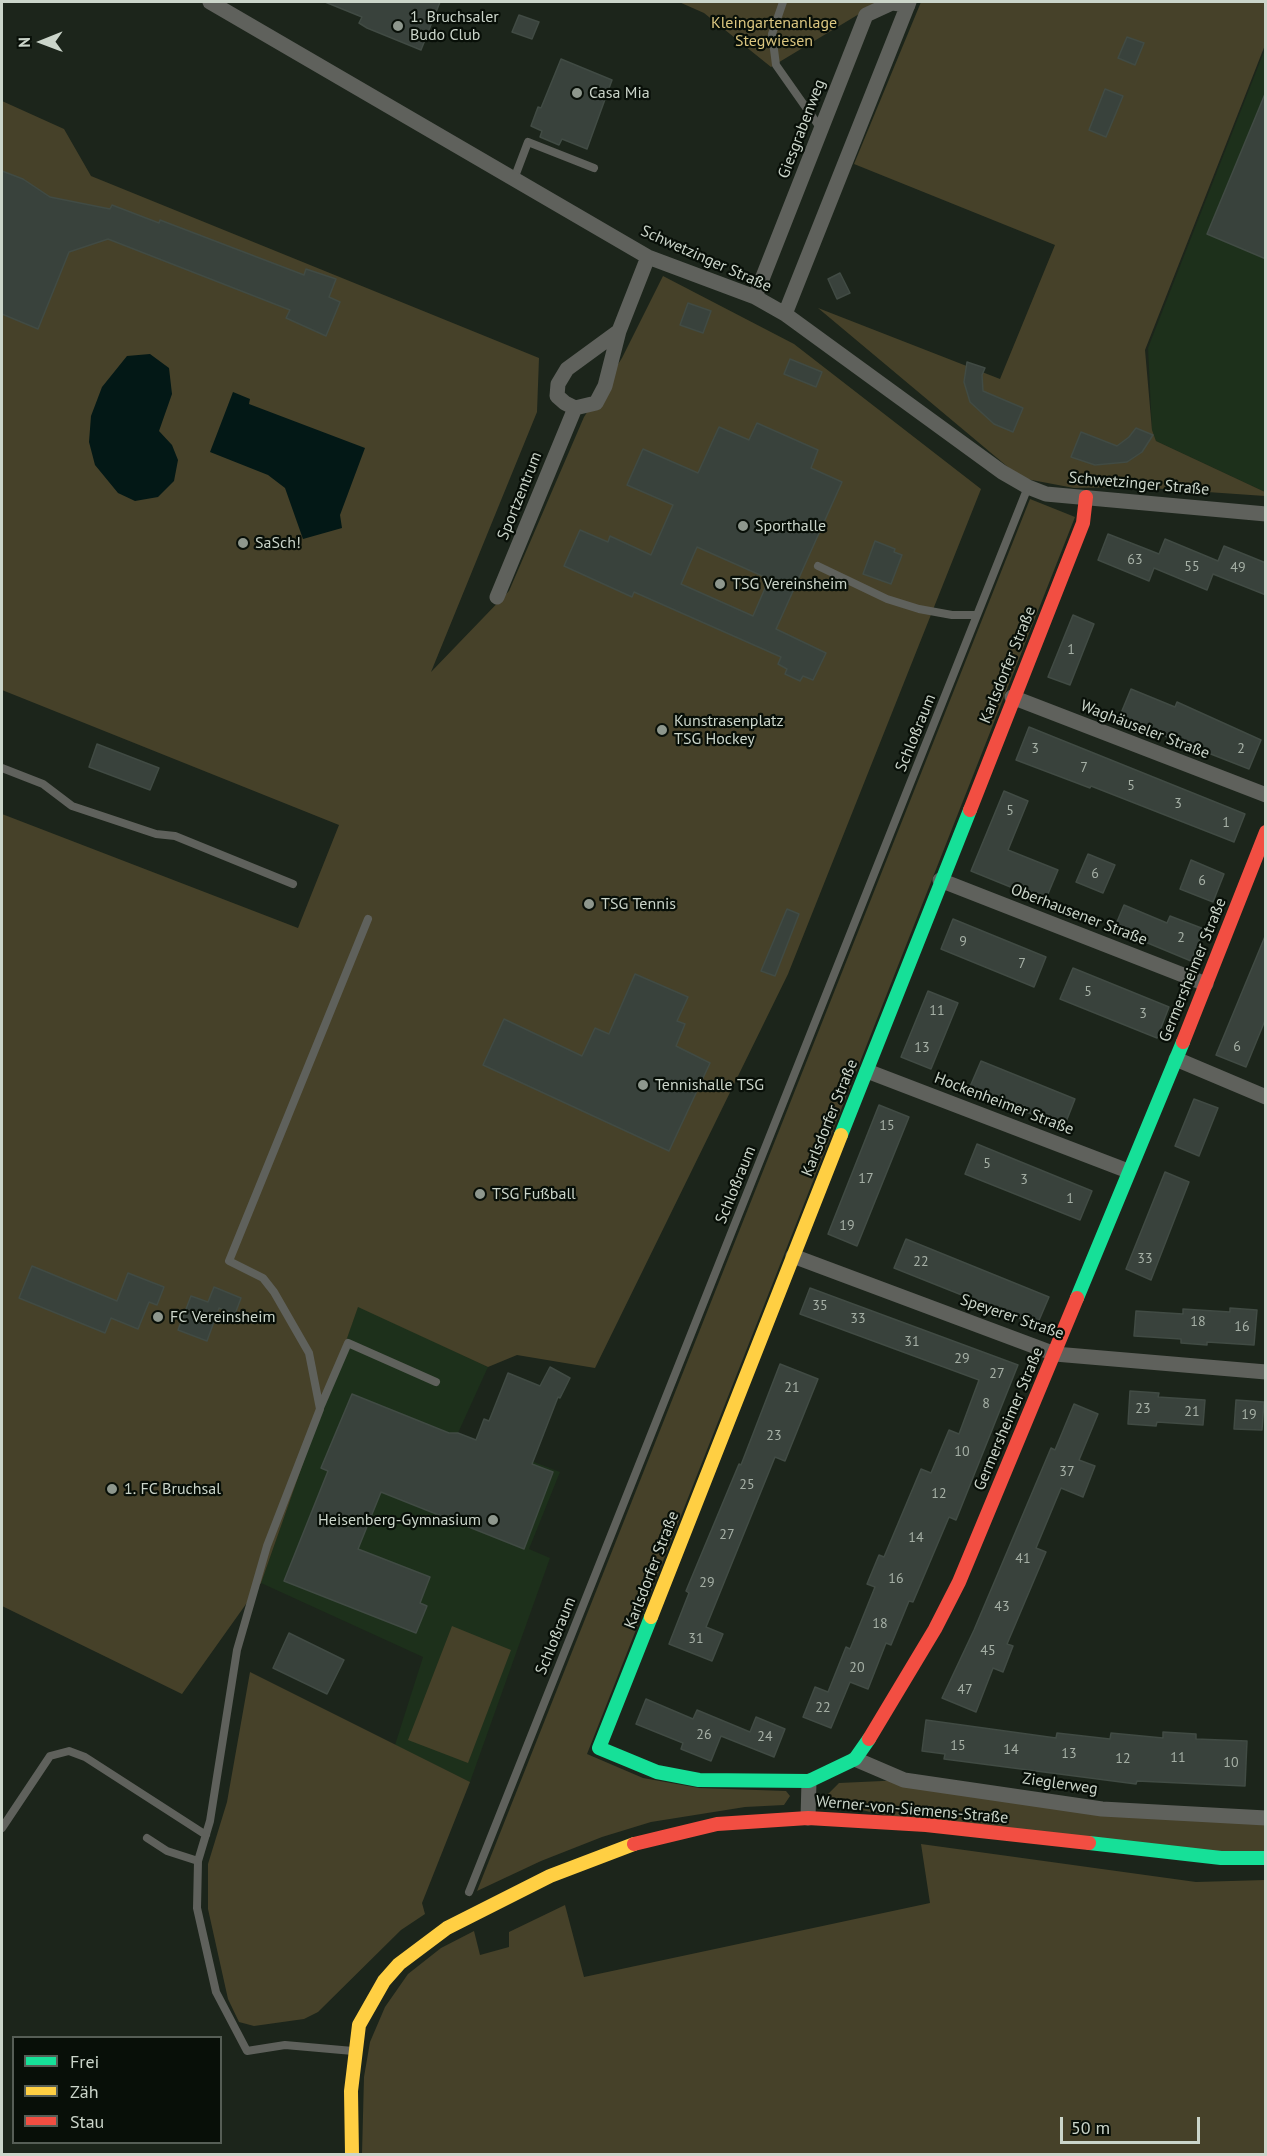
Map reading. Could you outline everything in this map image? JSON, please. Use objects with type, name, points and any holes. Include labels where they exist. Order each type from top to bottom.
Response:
[{"type":"street","name":"Schwetzinger Straße","points":[[210,2],[648,257],[755,297],[785,314],[1002,472],[1028,488],[1046,494],[1266,514]]},
{"type":"street","name":"Giesgrabenweg","points":[[755,297],[866,15],[892,3],[908,3],[785,314]]},
{"type":"street","points":[[619,331],[567,369],[558,384],[557,396],[575,408],[596,403],[604,386],[619,331],[648,257]]},
{"type":"street","name":"Sportzentrum","points":[[497,597],[575,408]]},
{"type":"street","name":"Karlsdorfer Straße","points":[[599,1748],[867,1071],[1012,697],[1083,523],[1086,498]]},
{"type":"street","name":"Waghäuseler Straße","points":[[1012,697],[1266,795]]},
{"type":"street","name":"Germersheimer Straße","points":[[599,1748],[657,1772],[699,1780],[809,1781],[855,1759],[884,1719],[936,1629],[959,1582],[1176,1059],[1266,832]]},
{"type":"street","name":"Oberhausener Straße","points":[[940,880],[1206,984]]},
{"type":"street","points":[[1176,1059],[1266,1097]]},
{"type":"street","name":"Hockenheimer Straße","points":[[867,1071],[1128,1171]]},
{"type":"street","name":"Speyerer Straße","points":[[793,1256],[1055,1354],[1266,1372]]},
{"type":"street","name":"Zieglerweg","points":[[855,1759],[904,1780],[1102,1809],[1266,1818]]},
{"type":"street","points":[[808,1818],[809,1781]]},
{"type":"street","name":"Werner-von-Siemens-Straße","points":[[352,2154],[351,2091],[354,2051],[359,2025],[370,2001],[399,1964],[447,1928],[515,1892],[580,1862],[665,1835],[717,1824],[808,1818],[926,1825],[1163,1853],[1221,1858],[1266,1858]]},
{"type":"lane","points":[[783,2],[772,34],[776,65],[822,130]]},
{"type":"lane","points":[[514,179],[528,142],[594,168]]},
{"type":"lane","name":"Schloßraum","points":[[469,1892],[1028,488]]},
{"type":"lane","points":[[818,566],[887,599],[919,609],[952,615],[977,615]]},
{"type":"lane","points":[[2,768],[43,784],[72,806],[156,834],[175,836],[293,884]]},
{"type":"lane","points":[[320,1409],[309,1353],[274,1292],[263,1278],[229,1261],[369,919]]},
{"type":"lane","points":[[354,2051],[285,2045],[247,2051],[216,1992],[197,1908],[198,1861],[206,1835],[237,1650],[249,1603],[267,1546],[348,1343],[436,1382]]},
{"type":"lane","points":[[2,1828],[50,1756],[69,1751],[85,1757],[206,1835]]},
{"type":"lane","points":[[147,1838],[167,1851],[198,1861]]},
{"type":"shaded area","points":[[1265,49],[1265,492],[1156,441],[1152,431],[1148,348]]},
{"type":"shaded area","points":[[150,354],[169,368],[172,394],[159,431],[172,445],[178,460],[174,481],[158,497],[135,501],[118,493],[95,465],[89,442],[91,416],[102,387],[127,356]]},
{"type":"shaded area","points":[[233,392],[250,399],[249,404],[365,448],[340,515],[342,528],[303,539],[285,488],[268,475],[210,452]]},
{"type":"shaded area","points":[[358,1306],[488,1367],[458,1433],[560,1472],[529,1549],[550,1558],[470,1782],[395,1745],[423,1657],[261,1583]]},
{"type":"green space","name":"Kleingartenanlage Stegwiesen","points":[[679,2],[879,2],[771,67],[704,13]]},
{"type":"green space","points":[[921,2],[1265,2],[1265,45],[1145,350],[1152,430],[1156,441],[1265,492],[1265,496],[1135,487],[1074,488],[1021,478],[818,308],[1000,379],[1055,245],[854,164]]},
{"type":"green space","points":[[2,101],[64,129],[91,176],[539,358],[537,412],[431,672],[509,591],[584,417],[622,358],[663,276],[794,344],[981,489],[788,974],[595,1368],[517,1355],[488,1367],[358,1307],[261,1583],[182,1694],[2,1606],[2,814],[298,928],[339,825],[2,690]]},
{"type":"green space","points":[[1030,499],[1075,517],[587,1754],[643,1778],[699,1788],[786,1791],[790,1796],[784,1805],[745,1807],[651,1822],[602,1837],[541,1861],[477,1891]]},
{"type":"green space","points":[[452,1626],[511,1650],[468,1763],[408,1740]]},
{"type":"green space","points":[[250,1672],[470,1782],[422,1903],[425,1914],[401,1930],[318,2012],[304,2019],[254,2026],[239,2022],[228,1999],[208,1909],[208,1864],[227,1802]]},
{"type":"green space","points":[[904,1780],[1102,1809],[1265,1818],[1265,1858],[926,1825],[832,1803],[828,1794],[839,1783]]},
{"type":"green space","points":[[921,1844],[1196,1882],[1265,1880],[1265,2154],[362,2154],[364,2077],[370,2042],[385,2007],[408,1974],[441,1948],[474,1931],[480,1955],[509,1947],[509,1932],[565,1905],[584,1977],[930,1903]]},
{"type":"building","name":"1. Bruchsaler Budo Club","points":[[325,2],[440,2],[421,50],[367,28],[359,23],[362,17]]},
{"type":"building","points":[[519,15],[539,22],[532,39],[512,32]]},
{"type":"building","points":[[1127,37],[1144,43],[1135,65],[1118,58]]},
{"type":"building","name":"Casa Mia","points":[[561,59],[612,80],[587,149],[562,139],[559,145],[540,137],[542,131],[531,126]]},
{"type":"building","points":[[1105,89],[1123,96],[1106,137],[1089,130]]},
{"type":"building","points":[[1266,94],[1266,259],[1207,234]]},
{"type":"building","points":[[2,171],[23,179],[50,197],[110,209],[112,205],[159,223],[160,220],[304,275],[306,269],[336,279],[329,297],[340,302],[326,336],[286,318],[290,310],[108,239],[69,252],[38,329],[2,314]]},
{"type":"building","points":[[840,273],[850,293],[837,299],[828,279]]},
{"type":"building","points":[[688,303],[711,311],[703,333],[680,325]]},
{"type":"building","points":[[790,359],[822,372],[816,387],[784,374]]},
{"type":"building","points":[[967,362],[985,368],[982,375],[983,391],[1023,408],[1013,432],[994,424],[970,402],[964,382]]},
{"type":"building","name":"Sporthalle","points":[[757,423],[818,450],[811,468],[842,482],[776,629],[826,653],[813,680],[803,676],[800,681],[785,674],[787,669],[778,664],[781,657],[634,592],[632,597],[564,566],[580,530],[608,542],[610,536],[651,555],[673,505],[627,485],[643,449],[698,473],[719,427],[749,440]],"holes":[[[697,547],[769,579],[753,616],[681,584]]]},
{"type":"building","points":[[1136,428],[1153,435],[1142,452],[1127,462],[1095,465],[1071,457],[1081,432],[1117,446]]},
{"type":"building","points":[[1108,534],[1159,554],[1165,539],[1218,561],[1224,546],[1266,563],[1266,595],[1213,574],[1207,590],[1154,568],[1149,581],[1098,560]]},
{"type":"building","points":[[875,541],[895,549],[894,552],[902,555],[891,584],[863,574]]},
{"type":"building","points":[[1073,615],[1094,624],[1070,685],[1048,677]]},
{"type":"building","points":[[1131,689],[1175,707],[1177,702],[1261,740],[1249,769],[1119,718]]},
{"type":"building","points":[[1029,727],[1245,814],[1234,842],[1091,786],[1090,788],[1016,760]]},
{"type":"building","points":[[97,744],[159,768],[150,790],[89,767]]},
{"type":"building","points":[[1004,791],[1028,801],[1008,850],[1058,870],[1045,901],[971,871]]},
{"type":"building","points":[[1088,854],[1115,865],[1103,893],[1076,882]]},
{"type":"building","points":[[1191,860],[1224,874],[1213,902],[1180,889]]},
{"type":"building","points":[[1124,905],[1167,923],[1170,916],[1204,929],[1191,961],[1114,929]]},
{"type":"building","points":[[787,909],[799,914],[775,976],[761,971]]},
{"type":"building","points":[[953,919],[1046,957],[1034,987],[941,949]]},
{"type":"building","points":[[1266,934],[1266,1018],[1246,1067],[1216,1055]]},
{"type":"building","points":[[1073,968],[1169,1007],[1157,1038],[1060,999]]},
{"type":"building","points":[[635,974],[688,997],[677,1021],[685,1024],[676,1046],[710,1063],[669,1151],[483,1065],[504,1019],[582,1056],[595,1028],[609,1034]]},
{"type":"building","points":[[928,991],[958,1003],[931,1069],[901,1057]]},
{"type":"building","points":[[981,1061],[1075,1099],[1064,1127],[969,1089]]},
{"type":"building","points":[[1194,1099],[1218,1108],[1199,1156],[1175,1146]]},
{"type":"building","points":[[879,1105],[909,1117],[857,1246],[828,1234]]},
{"type":"building","points":[[977,1144],[1092,1191],[1080,1220],[965,1174]]},
{"type":"building","points":[[1165,1172],[1189,1182],[1151,1280],[1126,1269]]},
{"type":"building","points":[[906,1239],[1049,1297],[1037,1325],[894,1268]]},
{"type":"building","points":[[32,1266],[117,1301],[128,1273],[164,1287],[157,1305],[149,1302],[138,1329],[111,1318],[105,1333],[19,1298]]},
{"type":"building","points":[[214,1287],[241,1298],[235,1314],[219,1308],[207,1341],[178,1330],[191,1296],[208,1302]]},
{"type":"building","points":[[810,1288],[1018,1365],[956,1520],[949,1517],[913,1602],[909,1601],[891,1645],[886,1643],[868,1689],[850,1682],[831,1728],[803,1717],[815,1687],[828,1692],[846,1647],[850,1649],[875,1587],[867,1584],[879,1555],[884,1557],[921,1469],[931,1473],[949,1430],[959,1434],[979,1380],[800,1314]]},
{"type":"building","points":[[1230,1308],[1257,1310],[1254,1345],[1207,1342],[1207,1345],[1181,1343],[1181,1339],[1134,1336],[1136,1311],[1183,1314],[1183,1309],[1230,1312]]},
{"type":"building","points":[[780,1364],[818,1379],[785,1461],[775,1457],[706,1627],[723,1634],[712,1661],[669,1644],[689,1593],[686,1591],[739,1464],[741,1465]]},
{"type":"building","name":"Heisenberg-Gymnasium","points":[[550,1367],[570,1378],[560,1398],[558,1397],[532,1464],[553,1472],[524,1549],[381,1492],[358,1549],[430,1577],[420,1603],[427,1606],[416,1633],[284,1581],[328,1471],[321,1468],[352,1394],[449,1433],[458,1433],[476,1440],[484,1419],[489,1421],[508,1373],[540,1386]]},
{"type":"building","points":[[1130,1391],[1159,1393],[1158,1397],[1205,1400],[1203,1425],[1157,1422],[1156,1426],[1128,1424]]},
{"type":"building","points":[[1236,1400],[1264,1402],[1262,1430],[1234,1429]]},
{"type":"building","points":[[1074,1404],[1098,1414],[1079,1460],[1095,1466],[1083,1497],[1061,1488],[1036,1548],[1046,1552],[1007,1644],[1013,1646],[1003,1672],[993,1668],[976,1712],[942,1698],[974,1630],[1051,1448],[1055,1450]]},
{"type":"building","points":[[289,1633],[344,1660],[327,1694],[273,1668]]},
{"type":"building","points":[[646,1699],[693,1719],[697,1710],[750,1732],[756,1717],[785,1729],[774,1757],[721,1736],[711,1761],[681,1749],[683,1743],[636,1724]]},
{"type":"building","points":[[926,1720],[1056,1738],[1057,1733],[1110,1739],[1111,1733],[1163,1738],[1163,1732],[1196,1734],[1196,1739],[1247,1741],[1245,1786],[1137,1781],[1136,1784],[944,1759],[945,1754],[922,1751]]},
{"type":"traffic: fast","points":[[841,1135],[970,810]]},
{"type":"traffic: fast","points":[[1077,1298],[1183,1042]]},
{"type":"traffic: fast","points":[[651,1617],[599,1748],[657,1772],[699,1780],[809,1781],[855,1759],[869,1739]]},
{"type":"traffic: fast","points":[[1089,1843],[1221,1858],[1266,1858]]},
{"type":"traffic: slow","points":[[651,1617],[841,1135]]},
{"type":"traffic: slow","points":[[352,2154],[351,2091],[359,2025],[384,1981],[399,1964],[447,1928],[550,1876],[634,1844]]},
{"type":"traffic: jam","points":[[970,810],[1083,523],[1086,497]]},
{"type":"traffic: jam","points":[[1183,1042],[1266,832]]},
{"type":"traffic: jam","points":[[869,1739],[935,1629],[959,1582],[1077,1298]]},
{"type":"traffic: jam","points":[[634,1844],[717,1824],[808,1818],[926,1825],[1089,1843]]},
{"type":"place","name":"1. Bruchsaler Budo Club","points":[[398,26]]},
{"type":"place","name":"Casa Mia","points":[[577,93]]},
{"type":"place","name":"Sporthalle","points":[[743,526]]},
{"type":"place","name":"SaSch!","points":[[243,543]]},
{"type":"place","name":"TSG Vereinsheim","points":[[720,584]]},
{"type":"place","name":"Kunstrasenplatz TSG Hockey","points":[[662,730]]},
{"type":"place","name":"TSG Tennis","points":[[589,904]]},
{"type":"place","name":"Tennishalle TSG","points":[[643,1085]]},
{"type":"place","name":"TSG Fußball","points":[[480,1194]]},
{"type":"place","name":"FC Vereinsheim","points":[[158,1317]]},
{"type":"place","name":"1. FC Bruchsal","points":[[112,1489]]},
{"type":"place","name":"Heisenberg-Gymnasium","points":[[493,1520]]}]
